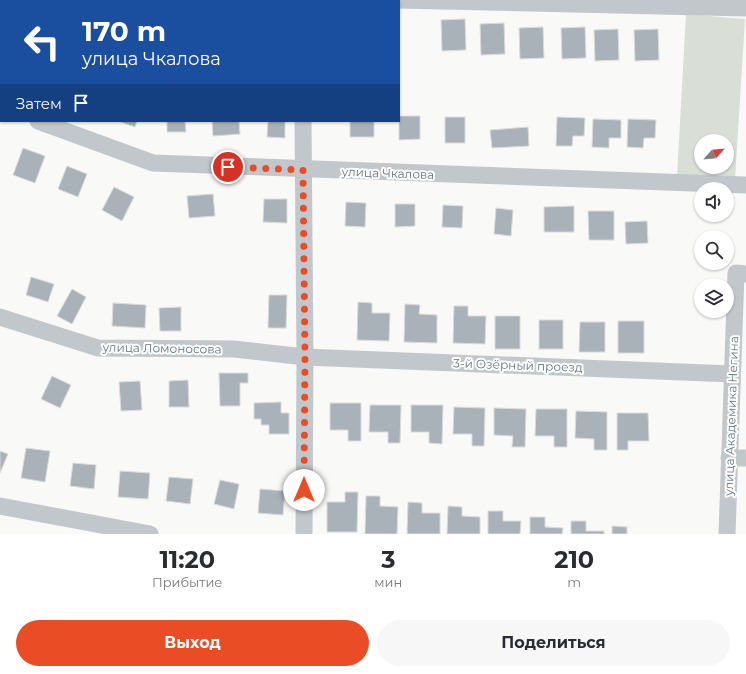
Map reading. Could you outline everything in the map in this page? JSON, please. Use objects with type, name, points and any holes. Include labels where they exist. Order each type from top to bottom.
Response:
[{"type":"street","points":[[400,0],[746,8]]},
{"type":"street","name":"улица Чкалова","points":[[41,122],[153,164],[746,185]]},
{"type":"street","points":[[303,122],[305,357],[304,534]]},
{"type":"street","name":"улица Академика Негина","points":[[726,534],[732,374],[741,273]]},
{"type":"street","name":"улица Ломоносова","points":[[0,317],[98,348],[234,349],[305,357]]},
{"type":"street","name":"3-й Озёрный проезд","points":[[305,357],[732,374]]},
{"type":"street","points":[[728,458],[746,458]]},
{"type":"street","points":[[0,506],[150,534]]},
{"type":"shaded area","points":[[686,14],[745,19],[735,179],[677,177]]},
{"type":"building","points":[[465,19],[466,50],[442,51],[441,20]]},
{"type":"building","points":[[504,23],[505,54],[481,55],[480,24]]},
{"type":"building","points":[[543,27],[544,58],[520,59],[519,28]]},
{"type":"building","points":[[585,27],[586,58],[562,59],[561,28]]},
{"type":"building","points":[[618,29],[619,60],[595,61],[594,30]]},
{"type":"building","points":[[658,29],[659,60],[635,61],[634,30]]},
{"type":"building","points":[[400,116],[420,116],[420,139],[399,140]]},
{"type":"building","points":[[445,117],[465,117],[465,143],[445,143]]},
{"type":"building","points":[[557,117],[585,118],[584,136],[573,136],[572,146],[556,146]]},
{"type":"building","points":[[593,119],[621,120],[621,138],[609,138],[609,148],[592,147]]},
{"type":"building","points":[[628,119],[656,120],[655,138],[644,138],[643,148],[627,147]]},
{"type":"building","points":[[121,122],[137,122],[135,127]]},
{"type":"building","points":[[167,122],[185,122],[186,132],[167,132]]},
{"type":"building","points":[[212,122],[239,122],[240,134],[213,136]]},
{"type":"building","points":[[268,122],[285,122],[285,138],[267,137]]},
{"type":"building","points":[[350,122],[374,122],[374,137],[350,137]]},
{"type":"building","points":[[528,127],[529,146],[492,148],[490,130]]},
{"type":"building","points":[[23,148],[45,156],[35,183],[13,175]]},
{"type":"building","points":[[67,166],[87,174],[78,197],[58,189]]},
{"type":"building","points":[[114,187],[134,197],[122,221],[102,210]]},
{"type":"building","points":[[213,194],[215,216],[189,218],[187,196]]},
{"type":"building","points":[[264,199],[287,199],[287,223],[263,222]]},
{"type":"building","points":[[346,202],[366,203],[365,227],[345,226]]},
{"type":"building","points":[[395,204],[415,204],[415,226],[395,227]]},
{"type":"building","points":[[443,205],[463,206],[462,228],[442,227]]},
{"type":"building","points":[[574,206],[574,232],[544,232],[544,207]]},
{"type":"building","points":[[496,208],[513,210],[511,236],[494,234]]},
{"type":"building","points":[[588,211],[614,211],[614,240],[589,240]]},
{"type":"building","points":[[647,221],[648,243],[626,244],[625,222]]},
{"type":"building","points":[[31,277],[54,284],[48,302],[26,295]]},
{"type":"building","points":[[72,289],[86,297],[72,324],[57,316]]},
{"type":"building","points":[[269,295],[287,295],[286,328],[268,328]]},
{"type":"building","points":[[358,302],[372,303],[372,313],[390,313],[389,341],[357,340]]},
{"type":"building","points":[[113,303],[146,305],[145,328],[112,326]]},
{"type":"building","points":[[405,304],[420,305],[419,314],[437,315],[437,343],[404,342]]},
{"type":"building","points":[[454,306],[468,306],[468,316],[486,316],[485,344],[453,343]]},
{"type":"building","points":[[181,307],[181,331],[160,331],[159,308]]},
{"type":"building","points":[[495,316],[520,316],[520,349],[495,349]]},
{"type":"building","points":[[539,320],[563,320],[563,349],[539,349]]},
{"type":"building","points":[[618,321],[644,321],[644,353],[618,353]]},
{"type":"building","points":[[580,322],[605,322],[605,352],[579,352]]},
{"type":"building","points":[[219,373],[248,373],[248,383],[240,383],[240,406],[220,406]]},
{"type":"building","points":[[52,376],[71,385],[60,408],[41,399]]},
{"type":"building","points":[[188,380],[189,407],[169,407],[169,381]]},
{"type":"building","points":[[140,381],[142,410],[121,411],[119,382]]},
{"type":"building","points":[[281,402],[281,413],[289,413],[289,434],[269,434],[269,425],[261,425],[261,419],[254,419],[254,403]]},
{"type":"building","points":[[330,403],[361,403],[361,441],[348,441],[348,430],[330,430]]},
{"type":"building","points":[[370,405],[401,405],[400,443],[388,443],[388,432],[369,432]]},
{"type":"building","points":[[411,405],[443,405],[442,444],[429,443],[429,432],[411,432]]},
{"type":"building","points":[[454,407],[485,408],[484,446],[472,446],[472,434],[453,434]]},
{"type":"building","points":[[494,408],[526,409],[525,447],[512,447],[513,436],[494,435]]},
{"type":"building","points":[[536,409],[567,409],[567,447],[554,447],[554,436],[535,436]]},
{"type":"building","points":[[576,411],[607,412],[607,450],[594,450],[594,439],[575,438]]},
{"type":"building","points":[[617,413],[648,413],[649,441],[628,441],[628,450],[617,450]]},
{"type":"building","points":[[26,448],[50,451],[45,482],[21,478]]},
{"type":"building","points":[[0,451],[8,454],[0,473]]},
{"type":"building","points":[[73,463],[96,465],[94,489],[70,486]]},
{"type":"building","points":[[120,471],[150,473],[148,499],[118,497]]},
{"type":"building","points":[[169,477],[193,479],[190,504],[166,501]]},
{"type":"building","points":[[220,480],[239,484],[234,509],[214,504]]},
{"type":"building","points":[[260,489],[285,491],[283,515],[258,513]]},
{"type":"building","points":[[345,492],[358,492],[357,532],[327,532],[327,502],[345,502]]},
{"type":"building","points":[[366,496],[380,496],[380,506],[398,507],[397,534],[365,534]]},
{"type":"building","points":[[408,502],[422,503],[422,513],[440,513],[440,534],[407,534]]},
{"type":"building","points":[[448,506],[462,507],[462,516],[480,517],[480,534],[447,534]]},
{"type":"building","points":[[488,511],[503,511],[503,521],[521,521],[520,534],[488,534]]},
{"type":"building","points":[[530,517],[545,517],[545,527],[563,528],[562,534],[530,534]]},
{"type":"building","points":[[571,521],[586,521],[586,531],[604,531],[604,534],[571,534]]},
{"type":"building","points":[[612,526],[627,527],[627,534],[612,534]]},
{"type":"route","points":[[228,167],[303,170],[305,357],[304,490]]}]
